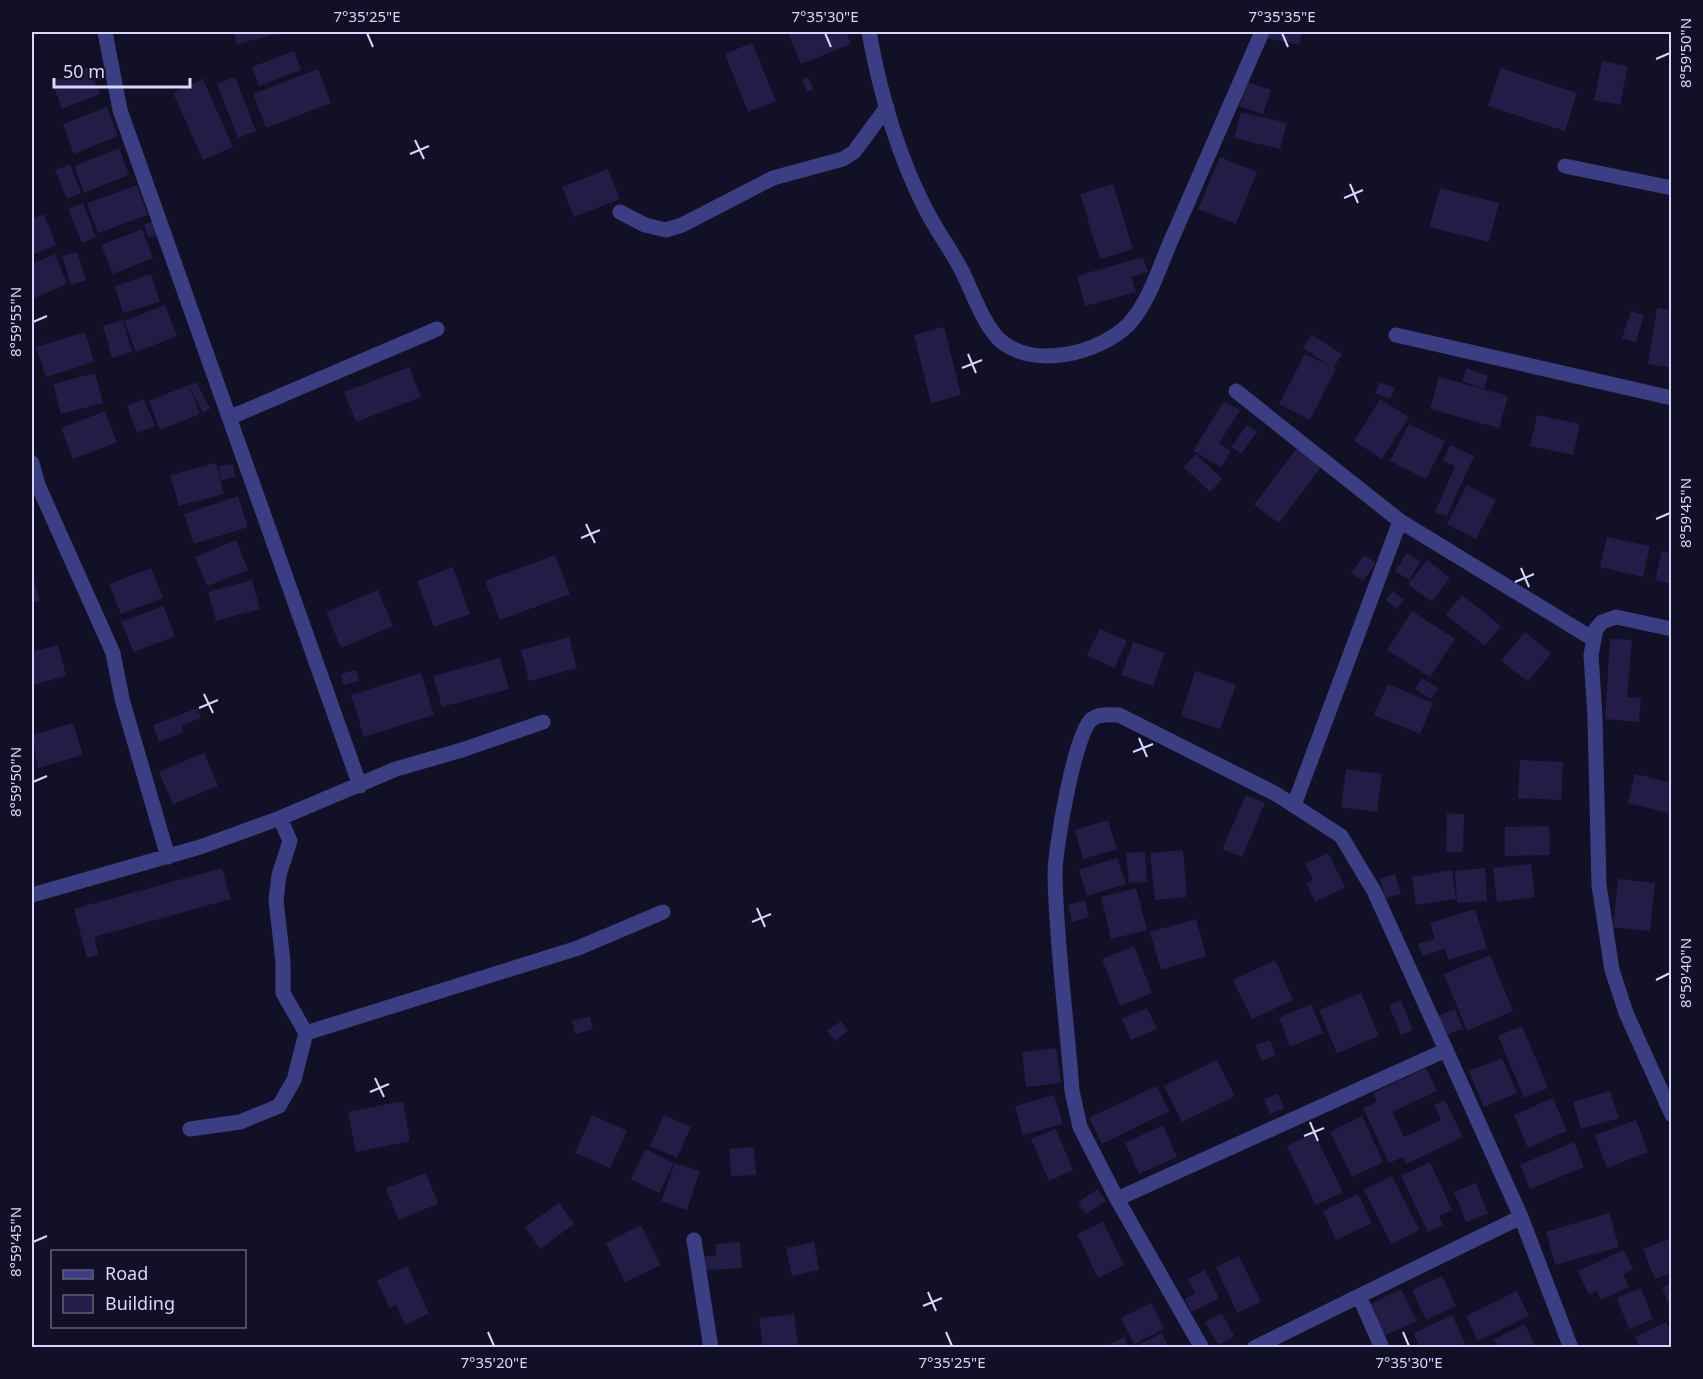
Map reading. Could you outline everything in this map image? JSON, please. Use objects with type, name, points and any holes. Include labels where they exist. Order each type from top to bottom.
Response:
[{"type":"street","points":[[105,32],[120,110],[231,417],[360,786]]},
{"type":"street","points":[[869,32],[892,135],[924,206],[961,270],[992,332],[1001,342],[1012,348],[1039,356],[1079,351],[1106,342],[1129,324],[1143,302],[1262,32]]},
{"type":"street","points":[[620,212],[645,225],[666,230],[682,225],[773,178],[843,159],[854,152],[887,107]]},
{"type":"street","points":[[1565,166],[1671,188]]},
{"type":"street","points":[[231,417],[437,329]]},
{"type":"street","points":[[1396,335],[1671,398]]},
{"type":"street","points":[[1236,391],[1400,521],[1593,639]]},
{"type":"street","points":[[32,463],[38,485],[113,652],[122,699],[168,857]]},
{"type":"street","points":[[1294,805],[1400,521]]},
{"type":"street","points":[[1670,1107],[1626,1012],[1611,970],[1599,885],[1595,717],[1591,655],[1593,639],[1602,622],[1616,617],[1671,629]]},
{"type":"street","points":[[1202,1347],[1117,1199],[1080,1127],[1072,1092],[1055,871],[1075,755],[1082,733],[1092,719],[1104,715],[1119,715],[1294,805],[1341,836],[1359,861],[1446,1050],[1521,1217],[1571,1347]]},
{"type":"street","points":[[32,895],[168,857],[280,818],[396,769],[452,753],[543,722]]},
{"type":"street","points":[[190,1129],[240,1122],[279,1106],[294,1080],[306,1033],[283,993],[283,962],[276,900],[279,875],[290,841],[280,818]]},
{"type":"street","points":[[306,1033],[578,948],[663,912]]},
{"type":"street","points":[[1117,1199],[1446,1050]]},
{"type":"street","points":[[1254,1347],[1521,1217]]},
{"type":"street","points":[[694,1240],[711,1347]]},
{"type":"street","points":[[1359,1296],[1382,1347]]},
{"type":"building","points":[[234,32],[277,32],[278,34],[237,44]]},
{"type":"building","points":[[788,32],[846,32],[851,44],[801,64]]},
{"type":"building","points":[[1269,32],[1302,32],[1299,45],[1267,38]]},
{"type":"building","points":[[752,43],[776,101],[748,112],[725,54]]},
{"type":"building","points":[[294,51],[301,70],[259,86],[252,67]]},
{"type":"building","points":[[1602,61],[1628,66],[1620,105],[1594,100]]},
{"type":"building","points":[[89,67],[100,94],[62,109],[52,82]]},
{"type":"building","points":[[1501,68],[1577,93],[1565,131],[1488,106]]},
{"type":"building","points":[[318,69],[331,103],[266,128],[253,94]]},
{"type":"building","points":[[235,77],[256,131],[238,138],[217,84]]},
{"type":"building","points":[[808,77],[813,89],[807,92],[802,80]]},
{"type":"building","points":[[203,79],[233,147],[203,160],[173,93]]},
{"type":"building","points":[[1248,82],[1271,90],[1263,114],[1239,106]]},
{"type":"building","points":[[107,107],[118,136],[74,154],[63,124]]},
{"type":"building","points":[[1241,112],[1287,123],[1280,149],[1234,138]]},
{"type":"building","points":[[119,148],[129,175],[84,193],[74,166]]},
{"type":"building","points":[[1220,157],[1257,172],[1236,224],[1198,209]]},
{"type":"building","points":[[70,164],[81,193],[67,199],[55,170]]},
{"type":"building","points":[[608,169],[620,199],[574,217],[562,187]]},
{"type":"building","points":[[1113,184],[1133,249],[1100,259],[1080,194]]},
{"type":"building","points":[[137,185],[148,215],[98,233],[87,203]]},
{"type":"building","points":[[1440,188],[1499,203],[1489,242],[1429,227]]},
{"type":"building","points":[[83,203],[96,237],[82,243],[68,209]]},
{"type":"building","points":[[44,214],[56,245],[32,255],[32,219]]},
{"type":"building","points":[[156,221],[160,234],[148,238],[144,224]]},
{"type":"building","points":[[142,229],[153,258],[113,274],[101,245]]},
{"type":"building","points":[[77,252],[86,280],[71,285],[62,256]]},
{"type":"building","points":[[55,254],[67,284],[32,299],[32,264]]},
{"type":"building","points":[[1143,257],[1148,272],[1131,277],[1136,292],[1085,306],[1077,276]]},
{"type":"building","points":[[151,274],[160,302],[123,313],[115,286]]},
{"type":"building","points":[[165,305],[177,336],[136,352],[124,321]]},
{"type":"building","points":[[1657,308],[1672,310],[1672,368],[1648,364]]},
{"type":"building","points":[[1631,311],[1644,315],[1636,342],[1622,338]]},
{"type":"building","points":[[123,320],[132,352],[112,358],[103,326]]},
{"type":"building","points":[[944,327],[961,395],[931,403],[914,335]]},
{"type":"building","points":[[85,332],[94,362],[46,377],[36,347]]},
{"type":"building","points":[[1312,335],[1342,354],[1333,368],[1303,348]]},
{"type":"building","points":[[1305,354],[1336,369],[1310,420],[1279,404]]},
{"type":"building","points":[[409,367],[421,397],[356,422],[344,392]]},
{"type":"building","points":[[1467,368],[1488,376],[1484,389],[1462,381]]},
{"type":"building","points":[[95,373],[103,403],[61,414],[53,384]]},
{"type":"building","points":[[1439,377],[1508,396],[1499,428],[1430,409]]},
{"type":"building","points":[[196,382],[210,409],[203,413],[189,385]]},
{"type":"building","points":[[1380,382],[1395,388],[1390,399],[1375,393]]},
{"type":"building","points":[[189,385],[200,414],[160,430],[149,401]]},
{"type":"building","points":[[144,399],[155,426],[137,433],[127,406]]},
{"type":"building","points":[[1380,399],[1409,417],[1382,459],[1354,441]]},
{"type":"building","points":[[1224,401],[1240,410],[1219,443],[1231,451],[1221,467],[1193,451]]},
{"type":"building","points":[[105,411],[117,442],[73,459],[61,428]]},
{"type":"building","points":[[1537,415],[1580,424],[1573,455],[1530,446]]},
{"type":"building","points":[[1409,424],[1445,441],[1426,479],[1390,461]]},
{"type":"building","points":[[1247,425],[1257,432],[1241,454],[1231,447]]},
{"type":"building","points":[[1300,444],[1325,462],[1279,523],[1254,505]]},
{"type":"building","points":[[1450,445],[1474,456],[1447,516],[1435,512],[1455,466],[1443,461]]},
{"type":"building","points":[[1196,454],[1222,479],[1210,492],[1184,467]]},
{"type":"building","points":[[216,463],[224,494],[179,506],[170,475]]},
{"type":"building","points":[[233,464],[235,477],[221,480],[219,466]]},
{"type":"building","points":[[1467,485],[1496,500],[1476,539],[1447,524]]},
{"type":"building","points":[[238,496],[248,527],[194,544],[184,514]]},
{"type":"building","points":[[1607,537],[1650,546],[1643,577],[1600,567]]},
{"type":"building","points":[[236,540],[248,570],[207,586],[195,557]]},
{"type":"building","points":[[1662,551],[1672,553],[1672,584],[1655,580]]},
{"type":"building","points":[[1407,553],[1420,562],[1409,580],[1395,571]]},
{"type":"building","points":[[555,555],[570,594],[500,620],[485,581]]},
{"type":"building","points":[[1364,555],[1376,563],[1363,581],[1351,573]]},
{"type":"building","points":[[1427,560],[1450,578],[1432,602],[1408,584]]},
{"type":"building","points":[[453,567],[470,614],[434,627],[417,581]]},
{"type":"building","points":[[151,568],[163,598],[121,614],[109,584]]},
{"type":"building","points":[[32,572],[40,601],[32,603]]},
{"type":"building","points":[[252,580],[260,609],[216,621],[208,592]]},
{"type":"building","points":[[378,590],[393,626],[341,648],[326,612]]},
{"type":"building","points":[[1393,591],[1404,600],[1397,609],[1386,600]]},
{"type":"building","points":[[1462,595],[1501,626],[1485,646],[1446,615]]},
{"type":"building","points":[[163,606],[175,636],[134,652],[121,622]]},
{"type":"building","points":[[1412,611],[1455,639],[1430,677],[1387,650]]},
{"type":"building","points":[[1100,629],[1127,641],[1114,668],[1087,655]]},
{"type":"building","points":[[1525,632],[1551,653],[1528,682],[1501,661]]},
{"type":"building","points":[[569,637],[577,668],[529,681],[521,650]]},
{"type":"building","points":[[1610,639],[1632,640],[1627,697],[1641,698],[1639,722],[1605,719]]},
{"type":"building","points":[[1133,642],[1165,653],[1153,686],[1121,675]]},
{"type":"building","points":[[58,645],[66,676],[32,685],[32,652]]},
{"type":"building","points":[[500,658],[509,689],[442,707],[433,676]]},
{"type":"building","points":[[356,670],[359,681],[343,685],[341,674]]},
{"type":"building","points":[[1195,671],[1236,685],[1220,729],[1181,716]]},
{"type":"building","points":[[421,673],[434,715],[364,737],[351,695]]},
{"type":"building","points":[[1422,678],[1438,688],[1431,699],[1415,689]]},
{"type":"building","points":[[1388,684],[1433,703],[1420,734],[1374,715]]},
{"type":"building","points":[[198,708],[201,718],[181,726],[183,732],[159,742],[153,725]]},
{"type":"building","points":[[73,723],[83,755],[38,768],[32,735]]},
{"type":"building","points":[[204,753],[218,786],[173,804],[159,772]]},
{"type":"building","points":[[1520,760],[1563,762],[1561,800],[1518,798]]},
{"type":"building","points":[[1346,769],[1382,774],[1377,812],[1341,807]]},
{"type":"building","points":[[1635,774],[1672,783],[1672,814],[1628,803]]},
{"type":"building","points":[[1246,795],[1265,803],[1242,857],[1222,849]]},
{"type":"building","points":[[1447,813],[1464,814],[1463,852],[1446,852]]},
{"type":"building","points":[[1108,820],[1117,849],[1083,859],[1075,830]]},
{"type":"building","points":[[1549,826],[1550,855],[1505,856],[1505,827]]},
{"type":"building","points":[[1183,850],[1187,897],[1155,900],[1150,853]]},
{"type":"building","points":[[1145,852],[1147,882],[1129,883],[1126,853]]},
{"type":"building","points":[[1328,853],[1345,887],[1315,902],[1306,883],[1313,880],[1305,864]]},
{"type":"building","points":[[1117,858],[1126,884],[1087,896],[1079,870]]},
{"type":"building","points":[[1531,864],[1535,897],[1497,902],[1493,868]]},
{"type":"building","points":[[222,868],[231,899],[94,937],[99,955],[87,958],[74,909]]},
{"type":"building","points":[[1485,868],[1487,901],[1457,903],[1455,871]]},
{"type":"building","points":[[1452,870],[1456,899],[1416,905],[1412,877]]},
{"type":"building","points":[[1395,874],[1401,894],[1385,898],[1380,879]]},
{"type":"building","points":[[1618,879],[1655,883],[1650,931],[1613,927]]},
{"type":"building","points":[[1136,888],[1147,930],[1111,939],[1101,897]]},
{"type":"building","points":[[1085,900],[1089,917],[1072,922],[1068,905]]},
{"type":"building","points":[[1475,909],[1487,948],[1448,960],[1445,949],[1422,956],[1418,944],[1435,939],[1430,923]]},
{"type":"building","points":[[1196,919],[1206,956],[1161,970],[1150,932]]},
{"type":"building","points":[[1134,946],[1152,993],[1120,1006],[1102,959]]},
{"type":"building","points":[[1490,955],[1513,1011],[1467,1031],[1444,974]]},
{"type":"building","points":[[1275,960],[1293,1000],[1252,1019],[1233,980]]},
{"type":"building","points":[[1361,993],[1379,1036],[1337,1053],[1319,1010]]},
{"type":"building","points":[[1401,1000],[1413,1030],[1401,1035],[1389,1005]]},
{"type":"building","points":[[1311,1004],[1323,1033],[1290,1047],[1279,1018]]},
{"type":"building","points":[[1147,1008],[1157,1029],[1131,1040],[1122,1019]]},
{"type":"building","points":[[1455,1009],[1463,1029],[1445,1035],[1438,1016]]},
{"type":"building","points":[[590,1016],[593,1029],[575,1034],[572,1021]]},
{"type":"building","points":[[841,1021],[848,1031],[835,1041],[827,1031]]},
{"type":"building","points":[[1522,1026],[1548,1088],[1524,1098],[1498,1036]]},
{"type":"building","points":[[1270,1040],[1276,1055],[1262,1061],[1256,1045]]},
{"type":"building","points":[[1056,1048],[1061,1083],[1026,1087],[1022,1052]]},
{"type":"building","points":[[1502,1058],[1517,1093],[1484,1107],[1469,1071]]},
{"type":"building","points":[[1217,1060],[1235,1096],[1182,1122],[1164,1086]]},
{"type":"building","points":[[1426,1068],[1437,1091],[1392,1112],[1404,1137],[1441,1120],[1434,1105],[1445,1100],[1463,1137],[1406,1164],[1403,1157],[1389,1163],[1363,1108],[1377,1102],[1373,1093]]},
{"type":"building","points":[[1156,1086],[1169,1111],[1102,1144],[1089,1118]]},
{"type":"building","points":[[1610,1091],[1619,1118],[1581,1129],[1573,1102]]},
{"type":"building","points":[[1278,1094],[1284,1108],[1270,1114],[1264,1099]]},
{"type":"building","points":[[1054,1095],[1063,1124],[1023,1135],[1015,1106]]},
{"type":"building","points":[[1553,1098],[1567,1131],[1528,1148],[1514,1115]]},
{"type":"building","points":[[403,1101],[410,1141],[356,1152],[348,1112]]},
{"type":"building","points":[[592,1115],[627,1131],[610,1168],[575,1153]]},
{"type":"building","points":[[664,1115],[691,1127],[677,1158],[650,1146]]},
{"type":"building","points":[[1362,1116],[1383,1162],[1352,1177],[1330,1132]]},
{"type":"building","points":[[1636,1120],[1648,1152],[1607,1168],[1595,1135]]},
{"type":"building","points":[[1163,1125],[1177,1157],[1139,1174],[1125,1143]]},
{"type":"building","points":[[1056,1129],[1073,1170],[1049,1181],[1031,1139]]},
{"type":"building","points":[[1314,1133],[1343,1192],[1316,1205],[1287,1146]]},
{"type":"building","points":[[1574,1142],[1584,1167],[1530,1189],[1520,1165]]},
{"type":"building","points":[[754,1147],[756,1175],[731,1176],[729,1149]]},
{"type":"building","points":[[646,1149],[674,1163],[659,1193],[631,1179]]},
{"type":"building","points":[[1430,1162],[1452,1210],[1439,1216],[1443,1225],[1428,1232],[1401,1176]]},
{"type":"building","points":[[675,1163],[700,1171],[687,1210],[661,1201]]},
{"type":"building","points":[[426,1173],[438,1204],[398,1220],[386,1188]]},
{"type":"building","points":[[1392,1176],[1419,1230],[1391,1244],[1364,1190]]},
{"type":"building","points":[[1476,1183],[1488,1214],[1466,1222],[1454,1192]]},
{"type":"building","points":[[1098,1189],[1106,1201],[1086,1214],[1078,1202]]},
{"type":"building","points":[[1358,1194],[1372,1223],[1336,1240],[1323,1211]]},
{"type":"building","points":[[559,1203],[574,1224],[540,1249],[525,1227]]},
{"type":"building","points":[[1609,1213],[1619,1247],[1555,1265],[1546,1232]]},
{"type":"building","points":[[1103,1222],[1124,1265],[1098,1278],[1077,1234]]},
{"type":"building","points":[[641,1225],[661,1265],[625,1282],[606,1243]]},
{"type":"building","points":[[1672,1238],[1672,1273],[1655,1279],[1643,1249]]},
{"type":"building","points":[[740,1242],[742,1268],[705,1270],[704,1256],[716,1256],[715,1244]]},
{"type":"building","points":[[814,1242],[819,1270],[792,1276],[786,1248]]},
{"type":"building","points":[[1624,1250],[1633,1269],[1623,1274],[1629,1287],[1601,1300],[1597,1291],[1589,1295],[1578,1271]]},
{"type":"building","points":[[1239,1256],[1261,1302],[1237,1313],[1216,1267]]},
{"type":"building","points":[[407,1266],[429,1313],[405,1325],[396,1305],[390,1308],[377,1281]]},
{"type":"building","points":[[1205,1270],[1219,1298],[1191,1312],[1185,1299],[1195,1293],[1188,1279]]},
{"type":"building","points":[[1442,1276],[1456,1306],[1426,1320],[1412,1290]]},
{"type":"building","points":[[1672,1283],[1672,1310],[1671,1310],[1662,1287]]},
{"type":"building","points":[[1641,1288],[1653,1319],[1629,1329],[1617,1298]]},
{"type":"building","points":[[1401,1289],[1417,1321],[1384,1336],[1369,1305]]},
{"type":"building","points":[[1517,1291],[1529,1316],[1478,1341],[1466,1316]]},
{"type":"building","points":[[1151,1303],[1164,1329],[1134,1344],[1121,1318]]},
{"type":"building","points":[[1222,1313],[1234,1336],[1218,1345],[1205,1322]]},
{"type":"building","points":[[794,1314],[798,1345],[763,1348],[759,1318]]},
{"type":"building","points":[[1452,1315],[1465,1343],[1456,1348],[1420,1348],[1414,1333]]},
{"type":"building","points":[[1666,1322],[1672,1333],[1672,1348],[1640,1348],[1635,1337]]},
{"type":"building","points":[[1525,1324],[1536,1348],[1498,1348],[1494,1339]]},
{"type":"building","points":[[1162,1333],[1169,1348],[1132,1348]]},
{"type":"building","points":[[1124,1337],[1129,1348],[1102,1348]]}]
